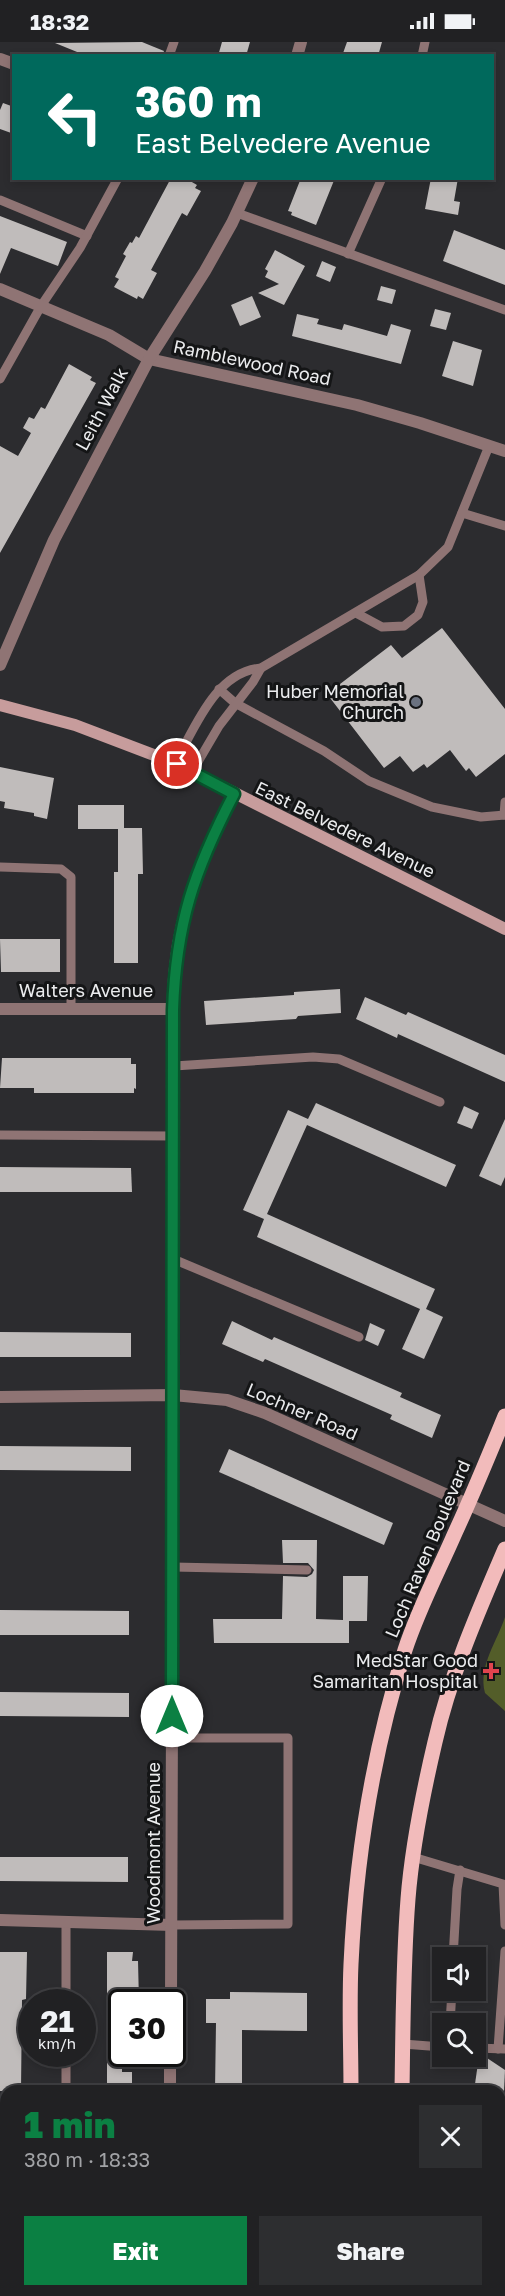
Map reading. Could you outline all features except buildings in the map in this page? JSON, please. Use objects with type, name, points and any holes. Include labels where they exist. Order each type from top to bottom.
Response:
[{"type":"main road","name":"East Belvedere Avenue","points":[[0,705],[75,725],[175,763],[505,929]]},
{"type":"main road","name":"Loch Raven Boulevard","points":[[351,2085],[351,1965],[356,1892],[372,1785],[386,1721],[405,1649],[505,1416]]},
{"type":"main road","points":[[402,2085],[405,1940],[413,1857],[438,1730],[467,1641],[505,1549]]},
{"type":"street","name":"Leith Walk","points":[[0,665],[54,540],[149,359],[205,271],[252,180]]},
{"type":"street","name":"Ramblewood Road","points":[[0,289],[109,335],[149,359],[357,405],[505,451]]},
{"type":"street","name":"Woodmont Avenue","points":[[171,1989],[173,1010],[177,947],[190,891],[234,794]]},
{"type":"street","name":"Walters Avenue","points":[[0,1009],[173,1010]]},
{"type":"street","name":"Lochner Road","points":[[0,1397],[173,1395],[227,1400],[243,1404],[505,1521]]},
{"type":"street","points":[[0,1920],[172,1924]]},
{"type":"street","points":[[170,2067],[170,2085]]},
{"type":"lane","points":[[0,380],[41,306],[87,236],[117,180]]},
{"type":"lane","points":[[348,254],[381,180]]},
{"type":"lane","points":[[0,200],[87,236]]},
{"type":"lane","points":[[237,213],[505,310]]},
{"type":"lane","points":[[175,763],[219,689],[248,669],[261,668],[419,575],[447,547],[489,446]]},
{"type":"lane","points":[[462,513],[505,526]]},
{"type":"lane","points":[[356,614],[382,627],[404,626],[418,615],[423,602],[419,575]]},
{"type":"lane","points":[[192,772],[209,742],[261,668]]},
{"type":"lane","points":[[219,689],[236,703],[324,751],[369,781],[432,807],[481,817],[505,815],[505,802]]},
{"type":"lane","points":[[0,867],[61,869],[71,877],[71,1009]]},
{"type":"lane","points":[[174,1066],[313,1057],[339,1059],[440,1102]]},
{"type":"lane","points":[[0,1135],[174,1136]]},
{"type":"lane","points":[[173,1259],[358,1337]]},
{"type":"lane","points":[[173,1567],[307,1570]]},
{"type":"lane","points":[[172,1738],[288,1738],[288,1924],[172,1924]]},
{"type":"lane","points":[[413,1857],[503,1884],[505,1925]]},
{"type":"lane","points":[[454,1947],[460,1870]]},
{"type":"lane","points":[[66,1922],[66,1989]]},
{"type":"lane","points":[[486,2048],[501,2049],[505,1952]]},
{"type":"lane","points":[[403,2044],[432,2046]]},
{"type":"lane","points":[[66,2067],[66,2085]]},
{"type":"green space","points":[[505,1617],[505,1711],[485,1693],[484,1673],[489,1654]]},
{"type":"place","name":"Huber Memorial Church","points":[[416,702]]},
{"type":"place","name":"MedStar Good Samaritan Hospital","points":[[491,1671]]},
{"type":"route","points":[[172,1716],[174,967],[190,891],[234,794],[177,764]]}]
